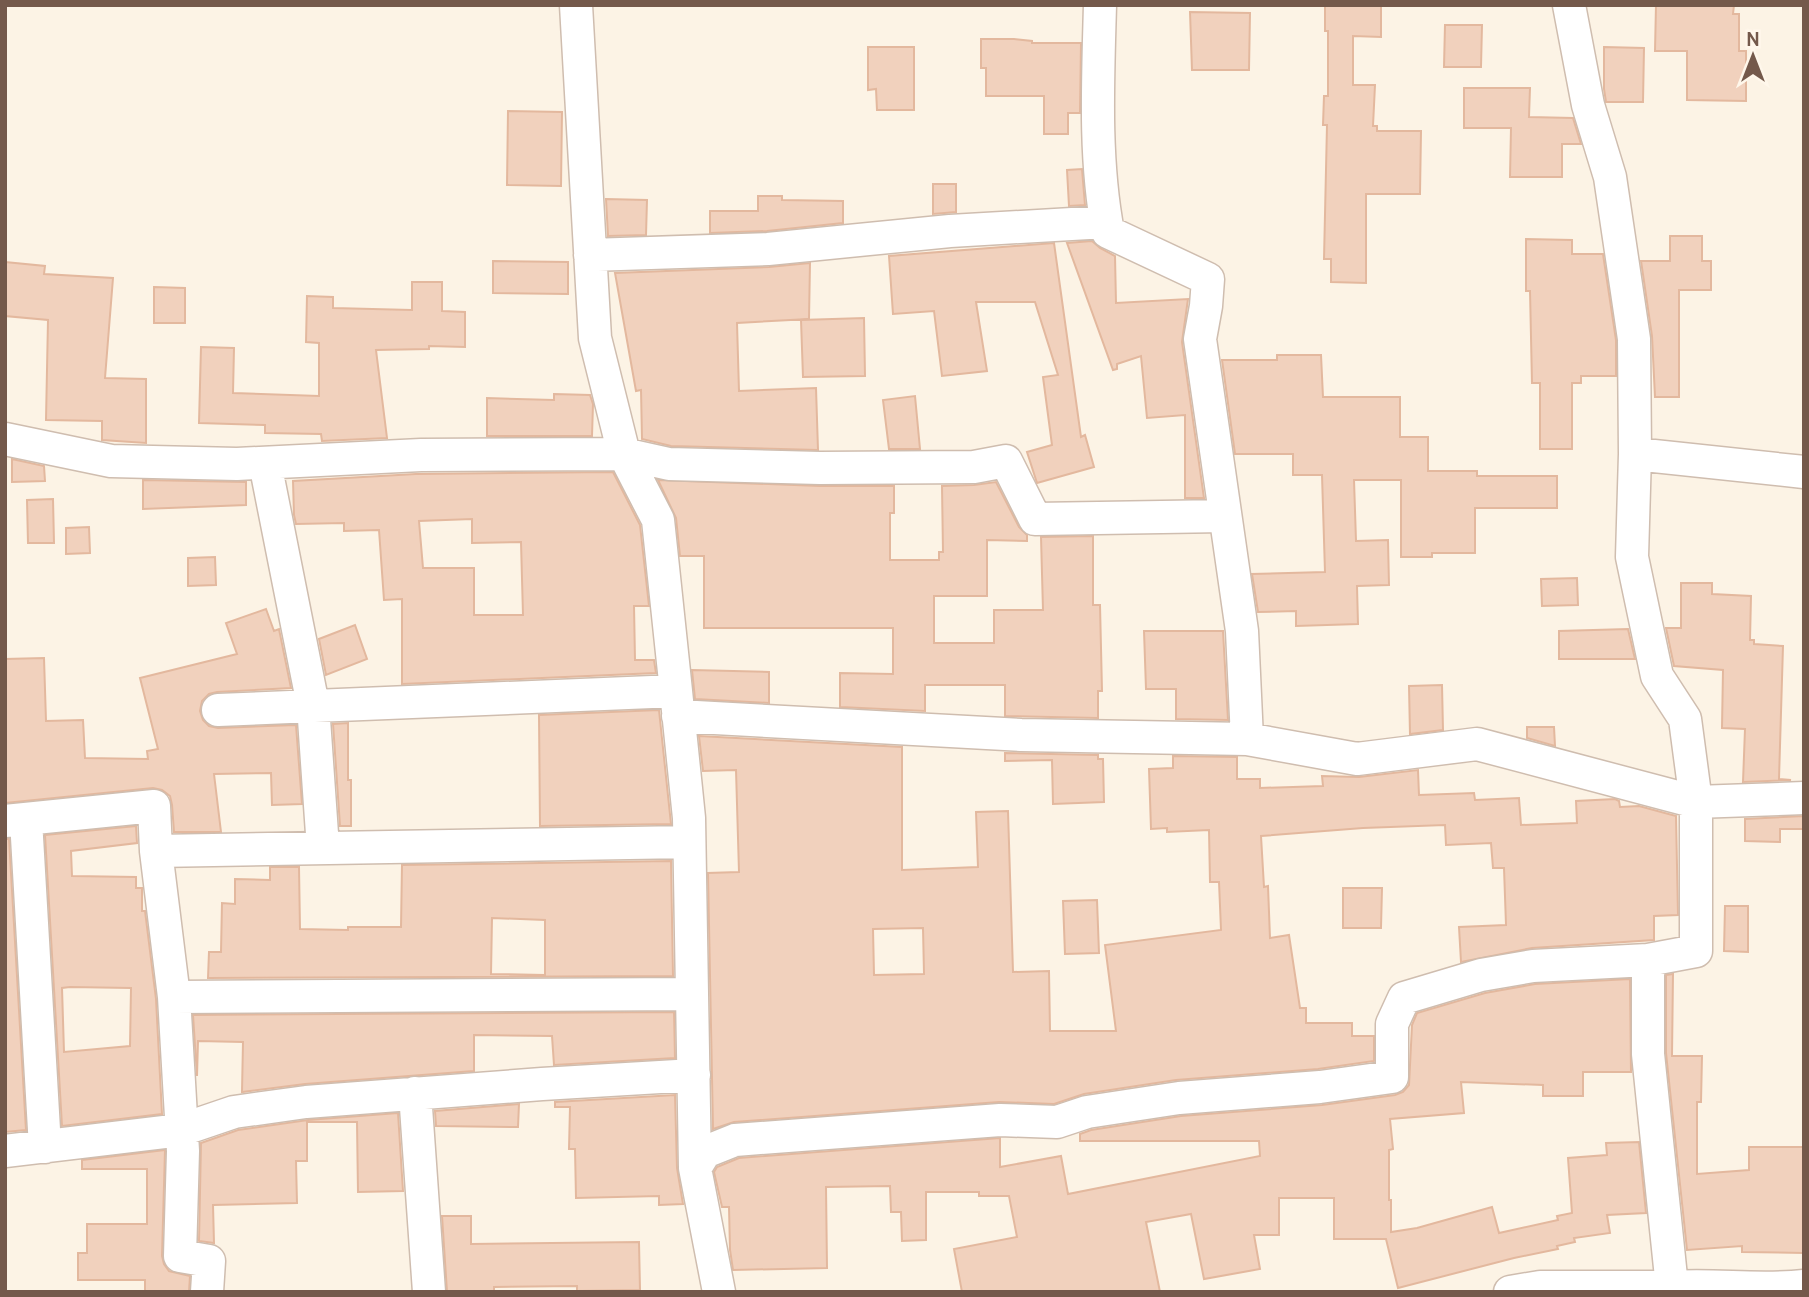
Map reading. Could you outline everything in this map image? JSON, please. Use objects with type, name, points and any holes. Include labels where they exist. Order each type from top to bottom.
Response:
[{"type":"street","points":[[576,5],[595,338],[624,454],[658,520],[689,842],[695,1167],[719,1292]]},
{"type":"street","points":[[1100,5],[1098,102],[1108,232],[1208,279],[1200,339],[1242,631],[1247,739]]},
{"type":"street","points":[[695,1167],[705,1153],[734,1140],[1000,1120],[1057,1122],[1087,1112],[1180,1098],[1320,1087],[1392,1077],[1392,1024],[1404,998],[1481,975],[1533,966],[1648,960],[1696,951],[1696,802],[1685,719],[1657,676],[1632,557],[1634,339],[1610,177],[1588,105],[1569,5]]},
{"type":"street","points":[[590,255],[768,249],[950,231],[1106,222]]},
{"type":"street","points":[[5,439],[111,461],[237,464],[421,454],[624,454],[669,464],[820,468],[974,467],[1006,461],[1035,519],[1225,516]]},
{"type":"street","points":[[1635,454],[1804,472]]},
{"type":"street","points":[[265,463],[313,705],[323,848]]},
{"type":"street","points":[[218,710],[313,705],[677,704],[1021,735],[1247,739],[1357,759],[1477,744],[1696,802],[1804,798]]},
{"type":"street","points":[[45,1147],[15,820],[154,806],[156,851],[174,997],[183,1151],[180,1256],[209,1261],[207,1292]]},
{"type":"street","points":[[156,851],[689,842]]},
{"type":"street","points":[[1648,960],[1648,1054],[1672,1287]]},
{"type":"street","points":[[174,997],[692,994]]},
{"type":"street","points":[[5,1151],[181,1130],[234,1112],[306,1102],[694,1075]]},
{"type":"street","points":[[415,1093],[429,1292]]},
{"type":"street","points":[[1510,1292],[1540,1287],[1696,1285],[1755,1289],[1804,1286]]},
{"type":"building","points":[[1325,5],[1381,5],[1381,37],[1353,36],[1353,85],[1375,85],[1373,126],[1377,126],[1377,131],[1421,131],[1420,194],[1366,194],[1366,283],[1331,282],[1331,259],[1324,259],[1327,125],[1323,125],[1324,96],[1328,96],[1328,31],[1325,31]]},
{"type":"building","points":[[1656,5],[1734,5],[1733,14],[1739,14],[1739,51],[1746,51],[1746,101],[1687,100],[1687,51],[1655,51]]},
{"type":"building","points":[[1190,12],[1250,13],[1249,70],[1192,70]]},
{"type":"building","points":[[1445,25],[1482,25],[1481,67],[1444,67]]},
{"type":"building","points":[[981,39],[1081,43],[1080,113],[1068,113],[1068,134],[1044,134],[1044,96],[986,96],[986,68],[981,68]]},
{"type":"building","points":[[868,47],[914,47],[914,110],[877,110],[876,89],[868,90]]},
{"type":"building","points":[[1604,47],[1644,48],[1643,102],[1606,102]]},
{"type":"building","points":[[1464,88],[1530,88],[1529,117],[1573,118],[1581,144],[1562,144],[1562,177],[1510,177],[1511,128],[1464,128]]},
{"type":"building","points":[[508,111],[562,112],[561,186],[507,185]]},
{"type":"building","points":[[1082,169],[1085,205],[1069,206],[1067,170]]},
{"type":"building","points":[[933,184],[956,184],[956,212],[933,214]]},
{"type":"building","points":[[758,196],[782,196],[782,200],[843,201],[843,223],[767,231],[710,233],[710,211],[758,211]]},
{"type":"building","points":[[606,199],[647,200],[646,235],[608,236]]},
{"type":"building","points":[[1670,236],[1702,236],[1702,261],[1711,261],[1711,290],[1679,290],[1679,397],[1655,397],[1652,336],[1641,261],[1670,261]]},
{"type":"building","points":[[1526,239],[1572,240],[1572,254],[1603,254],[1616,340],[1616,376],[1581,376],[1581,383],[1572,383],[1572,449],[1540,449],[1540,383],[1532,383],[1530,291],[1526,291]]},
{"type":"building","points":[[1092,241],[1115,256],[1116,303],[1188,299],[1182,342],[1204,498],[1185,498],[1185,415],[1147,418],[1141,356],[1117,364],[1117,369],[1113,370],[1067,243]]},
{"type":"building","points":[[1054,243],[1081,437],[1085,435],[1094,467],[1037,483],[1027,452],[1052,445],[1043,377],[1058,375],[1035,302],[976,302],[987,371],[942,376],[934,311],[893,314],[889,256]]},
{"type":"building","points":[[493,261],[568,262],[568,294],[493,293]]},
{"type":"building","points":[[5,262],[45,266],[44,274],[113,278],[105,378],[146,379],[146,443],[102,440],[102,421],[46,420],[48,320],[5,316]]},
{"type":"building","points":[[810,263],[809,319],[737,323],[739,391],[816,388],[818,450],[671,446],[642,439],[641,390],[636,391],[615,273]]},
{"type":"building","points":[[412,282],[442,282],[442,311],[465,312],[465,347],[429,346],[429,349],[376,350],[387,438],[322,441],[321,434],[265,433],[265,425],[199,423],[201,347],[234,348],[233,393],[319,396],[319,343],[306,342],[307,296],[333,297],[333,308],[412,310]]},
{"type":"building","points":[[154,287],[185,288],[185,323],[154,323]]},
{"type":"building","points":[[864,318],[865,376],[803,377],[801,320]]},
{"type":"building","points":[[1277,355],[1321,355],[1323,397],[1400,397],[1400,437],[1428,437],[1428,471],[1477,471],[1477,476],[1557,476],[1557,508],[1475,508],[1475,553],[1432,553],[1432,557],[1401,557],[1401,480],[1354,480],[1356,541],[1388,540],[1389,585],[1357,586],[1358,624],[1296,626],[1296,611],[1258,612],[1252,574],[1325,572],[1322,475],[1293,475],[1293,454],[1235,454],[1222,360],[1277,360]]},
{"type":"building","points":[[554,394],[590,395],[593,404],[592,436],[487,436],[487,398],[554,400]]},
{"type":"building","points":[[915,396],[920,449],[889,449],[883,400]]},
{"type":"building","points":[[12,459],[44,466],[45,481],[12,482]]},
{"type":"building","points":[[613,472],[640,525],[649,606],[634,606],[635,660],[654,660],[656,673],[402,684],[402,599],[384,600],[379,530],[344,531],[344,523],[296,524],[293,481],[416,474]],"holes":[[[472,519],[472,543],[521,542],[523,615],[474,615],[474,568],[423,568],[419,521]]]},
{"type":"building","points":[[143,480],[246,482],[246,505],[143,509]]},
{"type":"building","points":[[658,480],[894,486],[894,513],[890,513],[890,560],[939,560],[939,552],[943,552],[942,486],[996,482],[1019,527],[1027,535],[1027,541],[987,540],[987,596],[934,596],[934,643],[994,643],[994,610],[1043,610],[1041,537],[1093,536],[1093,605],[1100,605],[1102,691],[1098,691],[1098,718],[1005,716],[1005,685],[925,685],[925,711],[840,707],[840,673],[893,674],[893,628],[704,628],[704,556],[680,556],[676,518]]},
{"type":"building","points":[[53,499],[54,543],[28,543],[27,500]]},
{"type":"building","points":[[89,527],[90,553],[66,554],[66,528]]},
{"type":"building","points":[[215,557],[216,585],[188,586],[188,558]]},
{"type":"building","points":[[1577,578],[1578,605],[1542,606],[1541,579]]},
{"type":"building","points":[[1681,583],[1712,583],[1712,594],[1751,596],[1750,640],[1754,640],[1754,644],[1783,646],[1779,779],[1791,780],[1743,782],[1745,729],[1722,728],[1723,670],[1674,666],[1666,628],[1681,628]]},
{"type":"building","points":[[266,609],[274,631],[279,629],[291,688],[209,694],[202,701],[200,711],[209,726],[218,728],[296,725],[302,804],[272,805],[271,773],[214,774],[221,832],[174,832],[170,796],[153,788],[5,803],[5,659],[44,658],[46,721],[83,720],[85,758],[148,759],[147,751],[158,749],[140,678],[237,654],[226,623]]},
{"type":"building","points":[[355,625],[367,659],[326,675],[319,639]]},
{"type":"building","points":[[1628,629],[1635,659],[1559,659],[1559,631]]},
{"type":"building","points":[[1144,631],[1223,631],[1228,720],[1176,719],[1176,689],[1146,689]]},
{"type":"building","points":[[692,670],[769,672],[769,703],[695,699]]},
{"type":"building","points":[[1442,685],[1443,730],[1410,734],[1409,686]]},
{"type":"building","points":[[659,710],[671,824],[540,826],[539,715]]},
{"type":"building","points":[[348,723],[351,826],[340,826],[333,724]]},
{"type":"building","points":[[1527,727],[1554,727],[1555,746],[1527,738]]},
{"type":"building","points":[[699,736],[902,747],[902,870],[978,867],[976,812],[1008,811],[1013,972],[1049,971],[1050,1031],[1116,1031],[1105,945],[1221,930],[1219,882],[1210,882],[1209,830],[1167,832],[1167,828],[1151,829],[1149,769],[1173,768],[1173,756],[1237,757],[1237,779],[1260,779],[1260,788],[1323,786],[1322,776],[1359,777],[1418,770],[1419,795],[1474,793],[1475,800],[1519,798],[1521,825],[1577,823],[1576,801],[1615,799],[1619,801],[1620,807],[1639,806],[1676,816],[1678,915],[1654,916],[1654,940],[1532,948],[1461,962],[1459,927],[1506,925],[1504,868],[1493,868],[1491,843],[1446,845],[1445,825],[1261,836],[1264,887],[1268,886],[1270,938],[1289,935],[1300,1008],[1306,1008],[1306,1023],[1352,1023],[1352,1036],[1374,1036],[1374,1061],[1318,1069],[1176,1080],[1084,1094],[1054,1104],[999,1102],[734,1122],[713,1129],[708,873],[739,872],[736,770],[703,771]],"holes":[[[923,928],[924,974],[874,975],[873,929]]]},
{"type":"building","points":[[1005,753],[1098,755],[1098,759],[1103,759],[1104,802],[1053,804],[1052,760],[1005,761]]},
{"type":"building","points":[[1804,816],[1804,829],[1780,829],[1780,842],[1745,841],[1745,819]]},
{"type":"building","points":[[136,826],[137,843],[71,851],[72,876],[136,877],[136,888],[142,888],[142,911],[145,911],[156,999],[162,1114],[62,1126],[45,835]],"holes":[[[62,988],[131,988],[130,1046],[64,1052]]]},
{"type":"building","points":[[5,839],[9,839],[26,1130],[5,1132]]},
{"type":"building","points":[[671,861],[673,976],[208,978],[209,952],[221,952],[222,903],[235,904],[235,879],[270,880],[270,867],[299,867],[300,929],[401,927],[402,865]],"holes":[[[492,918],[545,920],[545,975],[491,974]]]},
{"type":"building","points":[[1343,888],[1382,888],[1381,928],[1343,928]]},
{"type":"building","points":[[1097,900],[1099,953],[1065,954],[1063,901]]},
{"type":"building","points":[[1725,906],[1748,906],[1748,952],[1724,951]]},
{"type":"building","points":[[1673,974],[1672,1056],[1702,1056],[1701,1102],[1697,1102],[1697,1174],[1749,1170],[1749,1147],[1804,1147],[1804,1253],[1742,1252],[1742,1246],[1687,1250],[1666,1053],[1666,975]]},
{"type":"building","points":[[1630,979],[1631,1072],[1583,1072],[1583,1096],[1543,1096],[1543,1085],[1461,1082],[1464,1113],[1390,1119],[1393,1149],[1389,1150],[1391,1232],[1417,1228],[1492,1207],[1499,1233],[1558,1220],[1557,1216],[1572,1213],[1568,1158],[1607,1155],[1606,1143],[1639,1142],[1646,1213],[1607,1215],[1610,1233],[1574,1238],[1575,1242],[1557,1246],[1558,1249],[1398,1288],[1386,1239],[1334,1239],[1334,1198],[1279,1198],[1279,1235],[1254,1235],[1260,1269],[1204,1279],[1191,1214],[1146,1222],[1160,1292],[962,1292],[954,1249],[1017,1237],[1009,1196],[979,1196],[979,1192],[926,1192],[926,1240],[902,1241],[901,1212],[891,1212],[890,1186],[826,1187],[827,1268],[733,1270],[729,1207],[722,1207],[714,1172],[717,1167],[739,1158],[1000,1138],[1000,1167],[1061,1156],[1068,1194],[1260,1156],[1259,1141],[1080,1141],[1080,1134],[1181,1116],[1322,1105],[1395,1095],[1403,1092],[1409,1085],[1412,1025],[1417,1013],[1485,993],[1535,984]]},
{"type":"building","points":[[674,1012],[675,1058],[554,1065],[552,1036],[474,1035],[474,1071],[305,1084],[242,1092],[243,1042],[198,1041],[197,1076],[193,1015]]},
{"type":"building","points":[[675,1095],[677,1168],[683,1204],[659,1205],[659,1196],[576,1198],[575,1149],[569,1149],[570,1107],[555,1107],[555,1102]]},
{"type":"building","points":[[519,1104],[518,1127],[436,1126],[435,1111]]},
{"type":"building","points":[[398,1113],[403,1191],[358,1192],[357,1122],[307,1122],[307,1161],[296,1161],[297,1203],[213,1205],[214,1243],[199,1241],[201,1143],[238,1130],[308,1120]]},
{"type":"building","points":[[165,1150],[162,1256],[169,1271],[190,1276],[189,1292],[145,1292],[145,1280],[78,1280],[78,1253],[87,1253],[87,1224],[147,1224],[147,1169],[82,1169],[82,1160]]},
{"type":"building","points":[[442,1216],[471,1216],[471,1244],[639,1242],[640,1290],[577,1291],[577,1286],[494,1287],[494,1292],[447,1292]]}]
